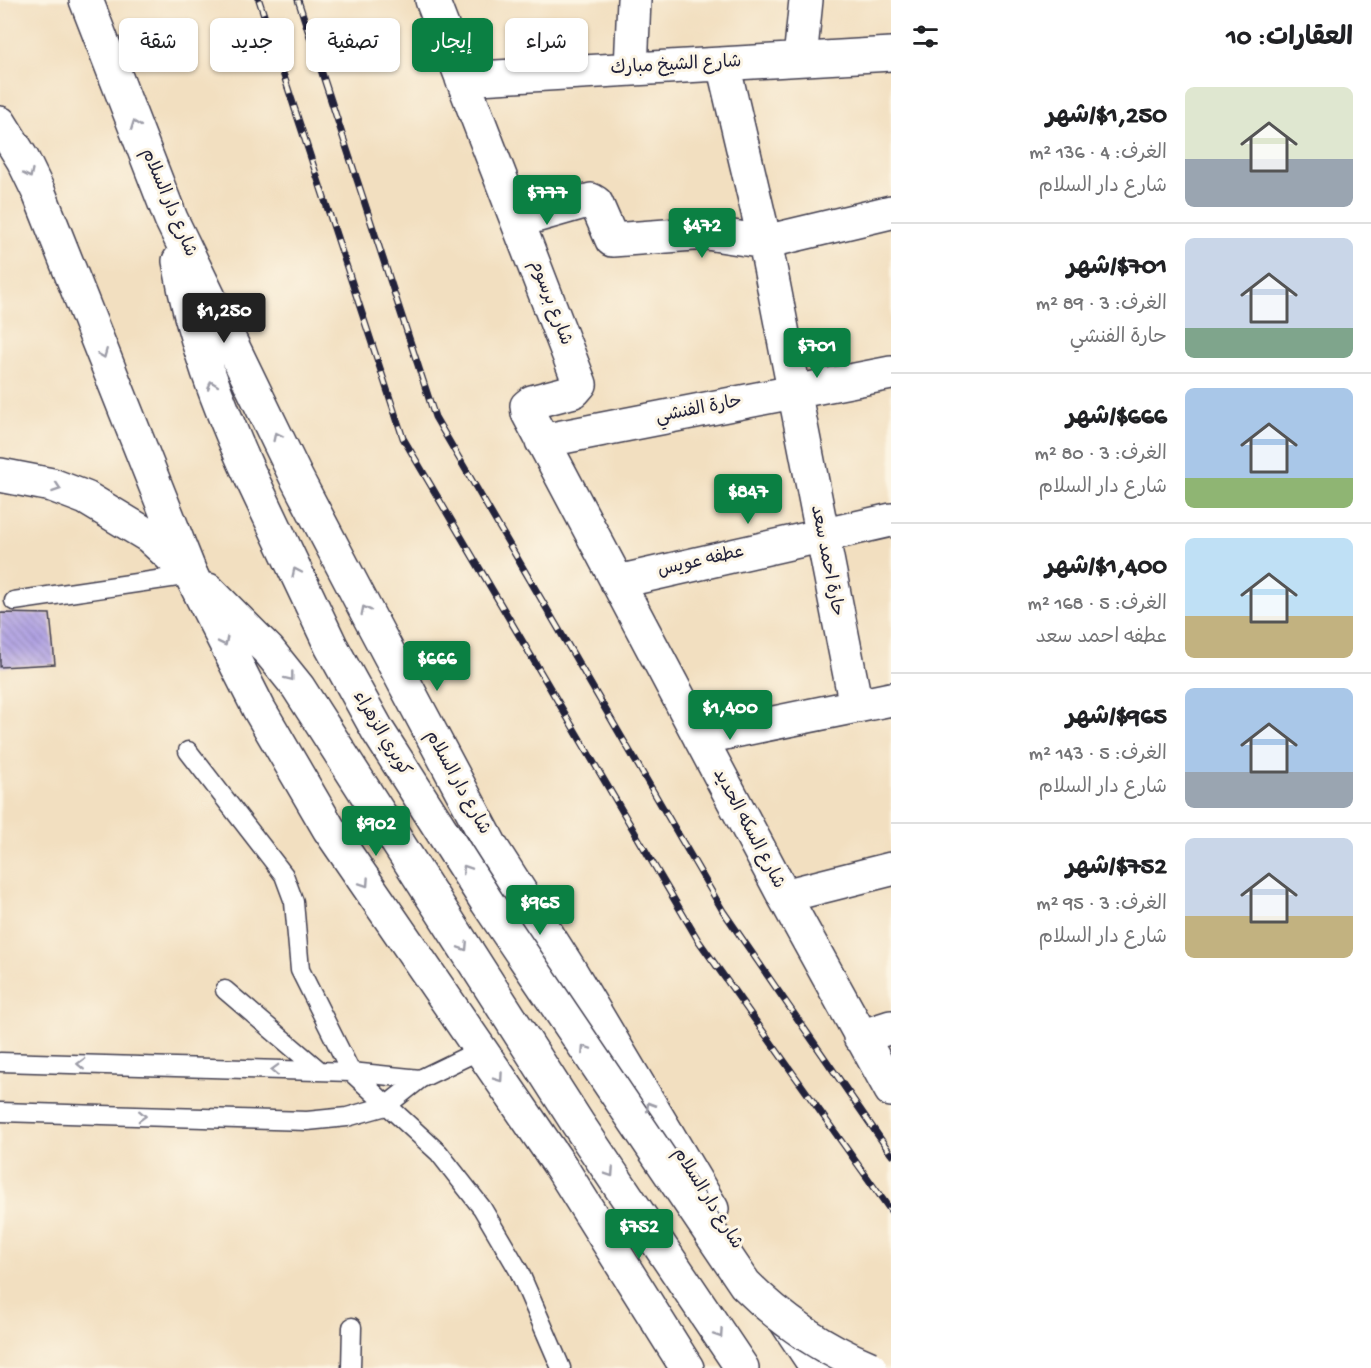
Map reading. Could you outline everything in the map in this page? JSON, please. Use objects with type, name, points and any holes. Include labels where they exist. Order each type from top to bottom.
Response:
[{"type":"main road","name":"شارع دار السلام","points":[[86,0],[171,219],[296,477],[492,848],[568,968],[708,1203],[817,1368]]},
{"type":"main road","name":"شارع برسوم","points":[[432,0],[580,384],[574,391],[532,402],[527,406]]},
{"type":"main road","points":[[631,69],[634,0]]},
{"type":"main road","points":[[800,59],[806,0]]},
{"type":"main road","name":"شارع الشيخ مبارك","points":[[462,79],[891,54]]},
{"type":"main road","name":"حارة احمد سعد","points":[[723,64],[765,242],[820,534],[856,706]]},
{"type":"main road","points":[[0,123],[23,160],[39,193],[191,574],[258,708],[329,829],[561,1167],[687,1368]]},
{"type":"main road","points":[[518,221],[591,200],[596,203],[612,240],[707,233],[765,242],[891,212]]},
{"type":"main road","name":"كوبري الزهراء","points":[[171,219],[183,286],[200,352],[222,416],[331,646],[378,731],[487,902],[745,1284],[777,1316],[816,1342],[870,1368]]},
{"type":"main road","name":"حارة الفنشي","points":[[542,441],[891,373]]},
{"type":"main road","name":"شارع السكه الحديد","points":[[527,406],[542,441],[784,896],[891,1090]]},
{"type":"main road","points":[[0,475],[52,486],[86,498],[148,536],[191,574],[269,651],[298,687],[578,1124],[742,1368]]},
{"type":"main road","name":"عطفه عويس","points":[[617,582],[820,534],[891,520]]},
{"type":"main road","points":[[700,738],[891,699]]},
{"type":"main road","points":[[784,896],[891,869]]},
{"type":"main road","points":[[860,1037],[891,1027]]},
{"type":"lane","points":[[15,602],[191,574]]},
{"type":"lane","points":[[188,751],[284,875],[294,902],[300,970],[351,1072],[439,1153],[482,1208],[519,1271],[561,1368]]},
{"type":"lane","points":[[225,990],[320,1071]]},
{"type":"lane","points":[[0,1112],[307,1121],[347,1117],[386,1106],[420,1079],[480,1050]]},
{"type":"lane","points":[[0,1062],[351,1072],[420,1079]]},
{"type":"lane","points":[[351,1368],[352,1327]]},
{"type":"building","points":[[0,613],[50,614],[55,664],[0,667]]},
{"type":"railway","points":[[259,0],[403,438],[698,940],[891,1211]]},
{"type":"railway","points":[[298,0],[435,417],[723,911],[891,1154]]}]
